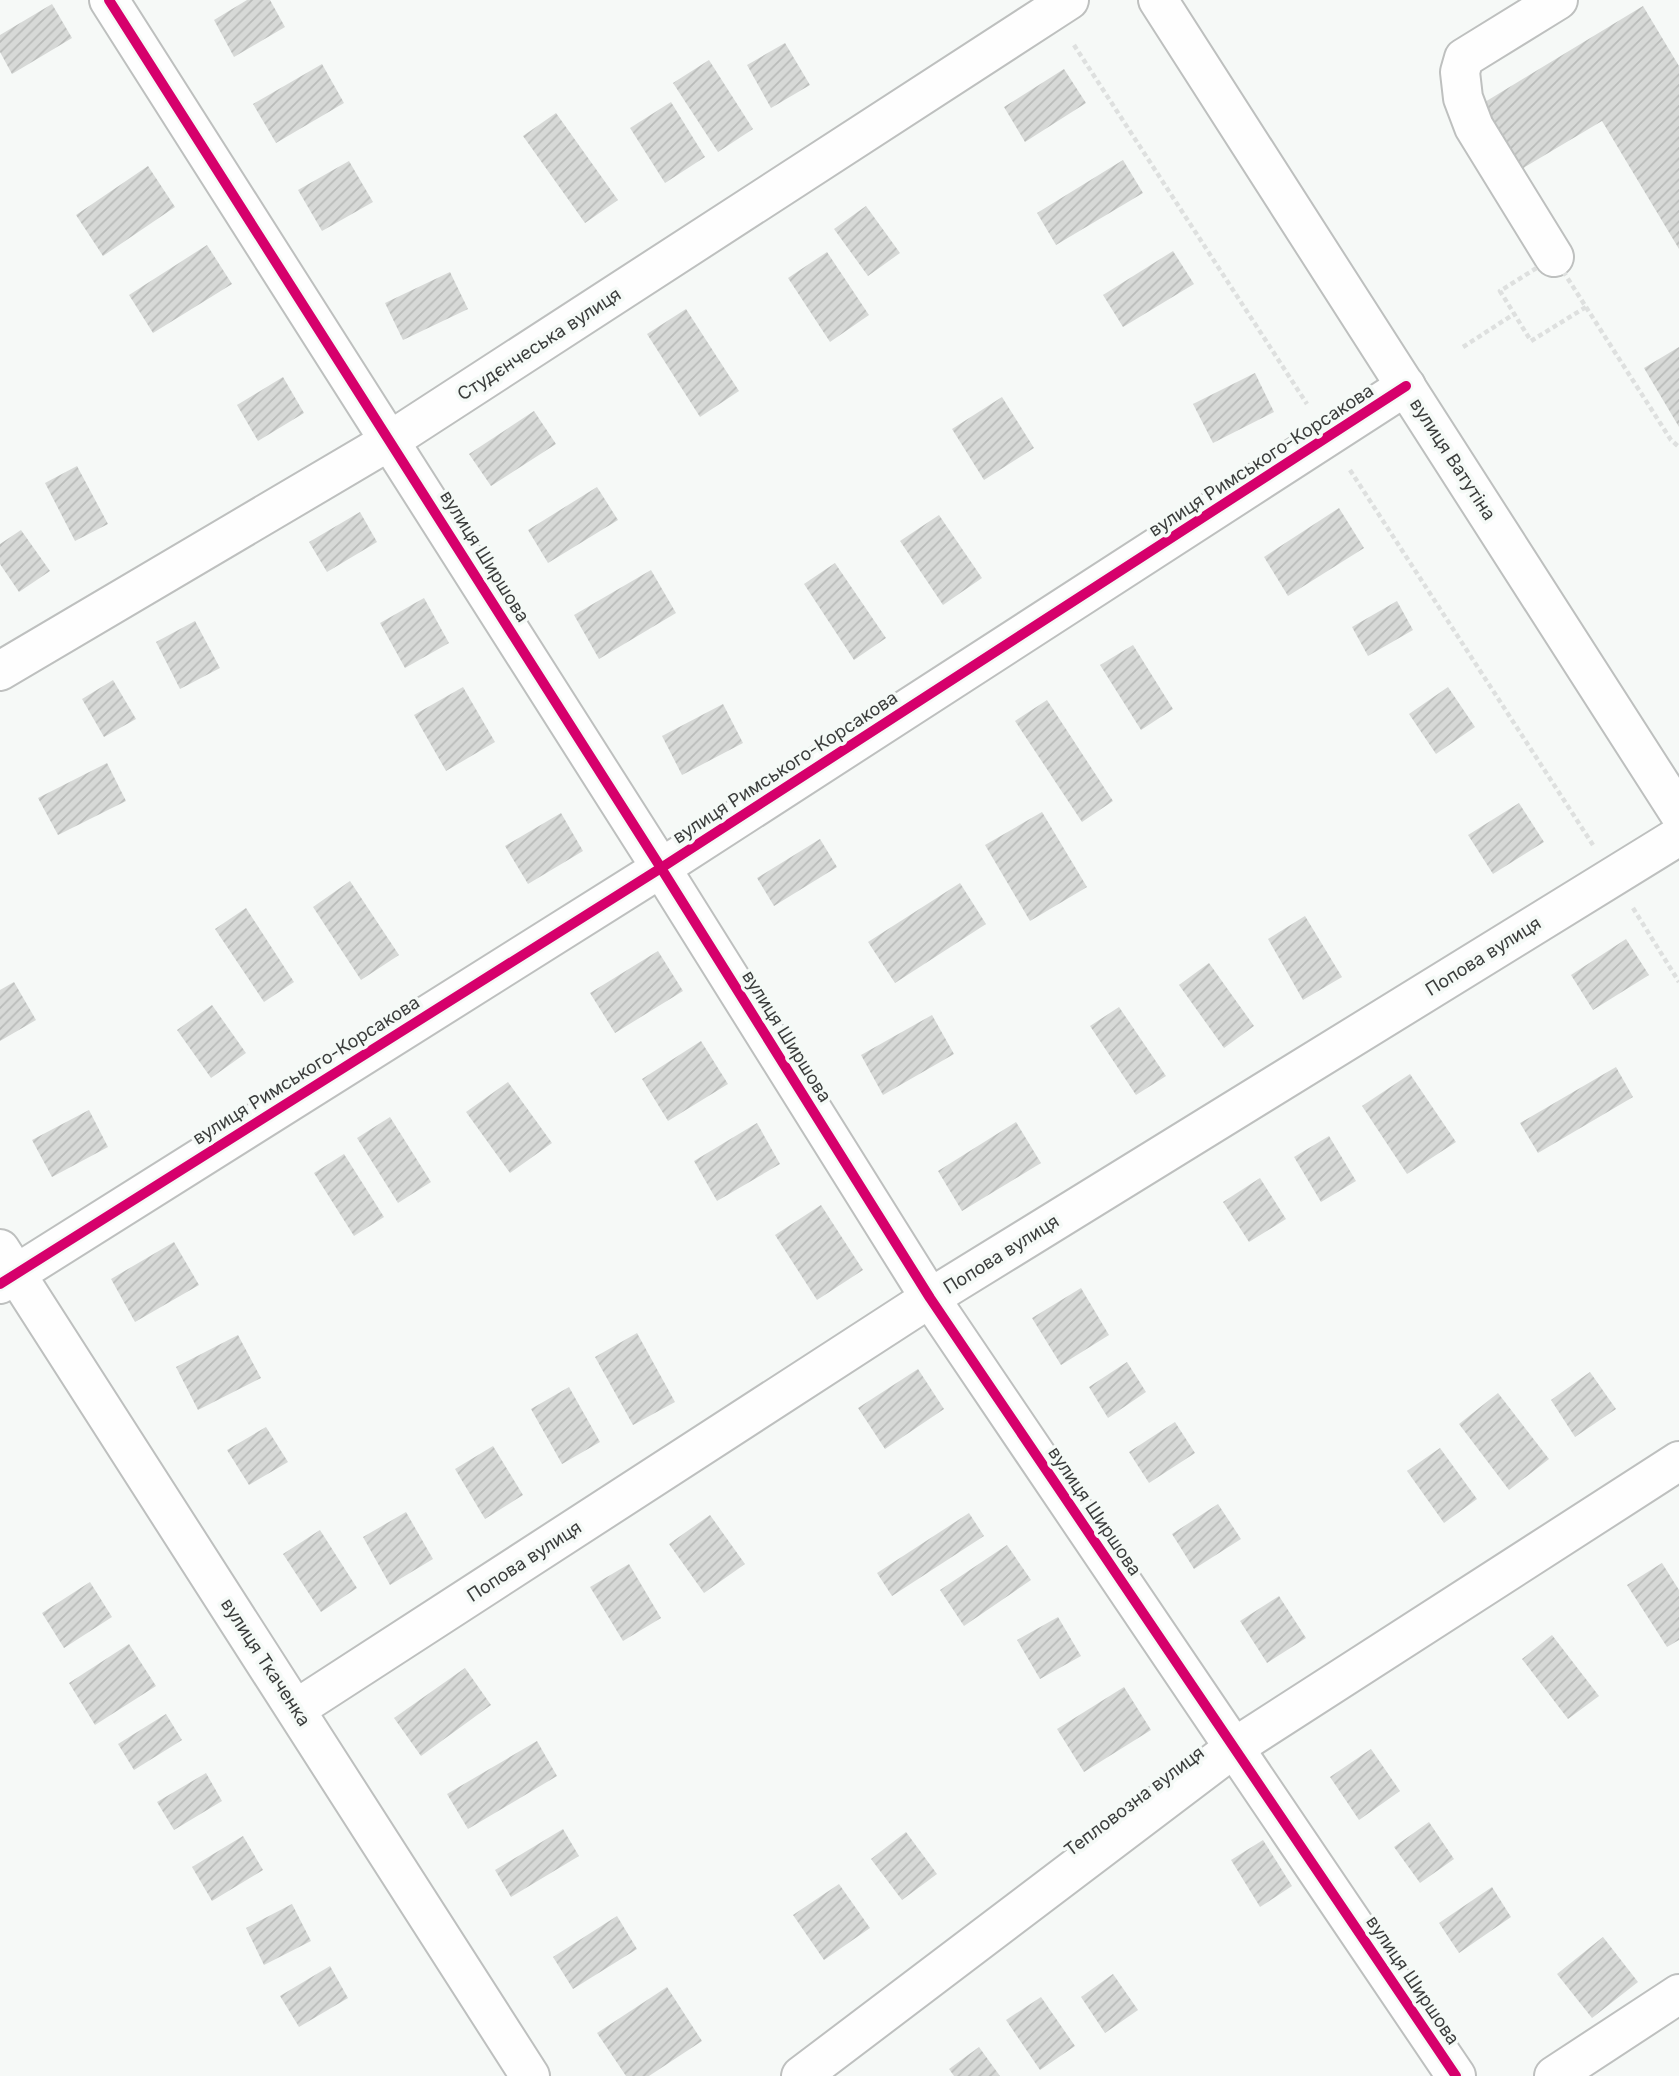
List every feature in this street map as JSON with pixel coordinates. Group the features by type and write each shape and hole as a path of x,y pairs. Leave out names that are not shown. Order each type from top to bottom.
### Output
{"street":[{"name":"вулиця Ширшова","path":"109,0 391,440 930,1298 1456,2076"},
{"path":"1554,257 1474,127 1463,98 1460,72 1464,58 1558,0"},
{"name":"вулиця Ватутіна","path":"1167,3 1406,386 1679,813"},
{"name":"Студєнчеська вулиця","path":"0,671 391,440 1060,6"},
{"name":"вулиця Римського-Корсакова","path":"5,1269 661,868 1406,386"},
{"name":"Попова вулиця","path":"296,1709 930,1298 1679,836"},
{"name":"вулиця Ткаченка","path":"5,1269 296,1709 530,2076"},
{"name":"Тепловозна вулиця","path":"801,2076 1235,1747 1679,1461"},
{"path":"1554,2076 1679,1994"}],"path":[{"path":"1060,6 1329,438 1613,875 1679,982"},
{"path":"1586,307 1531,341 1500,291 1554,257 1586,307 1671,440 1679,447"},
{"path":"1463,347 1514,314"}],"building":[{"path":"247,0 270,0 285,27 234,57 214,20"},
{"path":"52,4 72,38 12,74 0,52 0,35"},
{"path":"1643,6 1679,66 1679,249 1602,121 1520,170 1480,105"},
{"path":"785,43 810,85 771,108 747,65"},
{"path":"709,60 753,129 718,152 673,83"},
{"path":"322,64 344,103 276,143 253,104"},
{"path":"1064,69 1086,103 1025,142 1004,107"},
{"path":"671,102 705,157 665,183 630,128"},
{"path":"556,113 618,200 585,223 523,136"},
{"path":"1123,160 1143,193 1056,245 1037,213"},
{"path":"349,161 373,202 322,231 298,190"},
{"path":"148,166 175,207 103,256 76,215"},
{"path":"866,206 900,253 868,276 834,229"},
{"path":"207,245 232,284 153,333 129,295"},
{"path":"1173,251 1194,284 1123,327 1103,295"},
{"path":"827,252 869,315 830,342 788,278"},
{"path":"450,272 468,309 403,340 385,303"},
{"path":"686,309 739,391 700,417 647,334"},
{"path":"1679,347 1679,427 1644,368"},
{"path":"1255,373 1274,412 1213,443 1193,404"},
{"path":"283,377 304,413 258,441 237,405"},
{"path":"1002,397 1034,448 984,480 952,429"},
{"path":"534,411 556,444 491,486 469,454"},
{"path":"77,466 108,524 75,541 45,483"},
{"path":"597,487 618,520 548,563 528,530"},
{"path":"1339,508 1364,548 1288,596 1264,557"},
{"path":"360,512 377,542 327,572 309,542"},
{"path":"939,515 982,578 943,605 900,541"},
{"path":"21,530 50,571 19,592 0,564 0,544"},
{"path":"835,563 886,638 854,660 804,584"},
{"path":"651,570 676,613 599,659 574,615"},
{"path":"424,598 449,643 405,668 380,623"},
{"path":"1397,601 1413,630 1368,656 1352,627"},
{"path":"195,621 220,668 180,689 156,642"},
{"path":"1133,645 1173,709 1141,730 1100,665"},
{"path":"113,680 136,719 104,737 82,699"},
{"path":"463,687 495,742 446,771 414,715"},
{"path":"1448,687 1475,727 1436,754 1409,714"},
{"path":"1047,700 1113,801 1082,822 1015,721"},
{"path":"723,704 743,743 682,775 662,736"},
{"path":"107,763 126,801 58,835 38,798"},
{"path":"1519,803 1544,842 1493,874 1468,835"},
{"path":"1042,812 1087,887 1030,921 985,845"},
{"path":"561,813 583,851 528,884 505,846"},
{"path":"820,839 837,867 774,906 757,878"},
{"path":"350,881 399,955 361,980 313,907"},
{"path":"960,883 986,924 895,983 868,942"},
{"path":"246,908 294,982 264,1002 215,929"},
{"path":"1305,916 1342,977 1303,1000 1268,939"},
{"path":"1626,939 1649,975 1593,1010 1571,975"},
{"path":"658,951 683,991 615,1033 590,993"},
{"path":"1209,963 1254,1026 1224,1048 1179,985"},
{"path":"14,982 36,1020 0,1041 0,990"},
{"path":"212,1005 246,1053 211,1078 177,1030"},
{"path":"1119,1007 1166,1076 1136,1095 1090,1026"},
{"path":"932,1015 954,1054 883,1095 861,1055"},
{"path":"701,1041 728,1084 668,1121 642,1079"},
{"path":"1616,1067 1633,1097 1538,1153 1520,1123"},
{"path":"1410,1074 1456,1142 1407,1174 1362,1106"},
{"path":"508,1082 552,1143 510,1173 466,1112"},
{"path":"89,1110 108,1147 52,1177 32,1140"},
{"path":"390,1117 431,1182 398,1203 357,1138"},
{"path":"1016,1122 1041,1163 962,1211 938,1171"},
{"path":"757,1123 780,1164 717,1201 694,1161"},
{"path":"1329,1136 1356,1181 1321,1202 1294,1157"},
{"path":"344,1154 384,1217 354,1236 314,1173"},
{"path":"1260,1178 1286,1219 1249,1242 1223,1202"},
{"path":"821,1205 863,1270 817,1300 775,1235"},
{"path":"174,1242 199,1285 135,1322 111,1279"},
{"path":"1081,1288 1109,1335 1061,1365 1032,1318"},
{"path":"637,1333 675,1402 633,1425 595,1357"},
{"path":"238,1335 261,1378 198,1410 176,1367"},
{"path":"1127,1362 1146,1392 1108,1418 1089,1387"},
{"path":"918,1369 944,1409 885,1449 858,1408"},
{"path":"1590,1372 1616,1409 1575,1437 1551,1400"},
{"path":"569,1387 600,1442 562,1464 531,1409"},
{"path":"1498,1393 1549,1459 1509,1490 1459,1424"},
{"path":"1175,1422 1195,1453 1149,1483 1129,1452"},
{"path":"266,1427 288,1462 249,1485 227,1450"},
{"path":"493,1446 523,1495 485,1519 455,1469"},
{"path":"1440,1448 1477,1499 1444,1523 1407,1471"},
{"path":"1218,1504 1241,1539 1194,1569 1172,1534"},
{"path":"406,1512 433,1559 390,1585 363,1537"},
{"path":"969,1513 984,1536 892,1596 877,1573"},
{"path":"710,1515 745,1564 704,1593 669,1544"},
{"path":"320,1530 357,1588 321,1612 283,1554"},
{"path":"1007,1545 1031,1580 964,1626 940,1590"},
{"path":"1662,1563 1679,1590 1679,1640 1667,1647 1627,1585"},
{"path":"629,1564 661,1618 623,1641 590,1587"},
{"path":"90,1582 112,1617 64,1648 42,1613"},
{"path":"1279,1596 1306,1638 1267,1663 1240,1621"},
{"path":"1058,1617 1081,1656 1040,1679 1017,1640"},
{"path":"1552,1635 1599,1696 1568,1719 1522,1659"},
{"path":"129,1644 156,1686 95,1725 69,1683"},
{"path":"465,1668 491,1705 421,1756 394,1718"},
{"path":"1124,1687 1151,1730 1084,1772 1057,1729"},
{"path":"166,1714 182,1740 134,1770 118,1744"},
{"path":"537,1741 557,1776 468,1829 447,1794"},
{"path":"1371,1749 1400,1791 1359,1820 1330,1777"},
{"path":"206,1773 222,1801 174,1830 157,1802"},
{"path":"1429,1822 1454,1859 1420,1883 1394,1847"},
{"path":"563,1829 579,1856 511,1897 495,1870"},
{"path":"906,1832 937,1874 902,1900 871,1859"},
{"path":"243,1836 263,1870 212,1901 192,1867"},
{"path":"1263,1840 1292,1886 1260,1907 1231,1860"},
{"path":"839,1884 870,1928 824,1960 793,1915"},
{"path":"1492,1887 1511,1917 1459,1953 1439,1923"},
{"path":"292,1904 311,1941 264,1965 246,1928"},
{"path":"617,1916 637,1949 573,1989 553,1957"},
{"path":"1603,1937 1638,1982 1592,2018 1557,1974"},
{"path":"330,1966 348,1998 299,2027 280,1996"},
{"path":"1113,1974 1138,2010 1105,2033 1081,1997"},
{"path":"667,1987 702,2041 649,2076 626,2076 597,2033"},
{"path":"1041,1997 1075,2046 1040,2070 1006,2020"},
{"path":"979,2047 1000,2076 954,2076 949,2069"}],"cycle path":[{"path":"109,0 661,868 930,1298 1456,2076"},
{"path":"0,1284 661,868 1406,386"}]}
